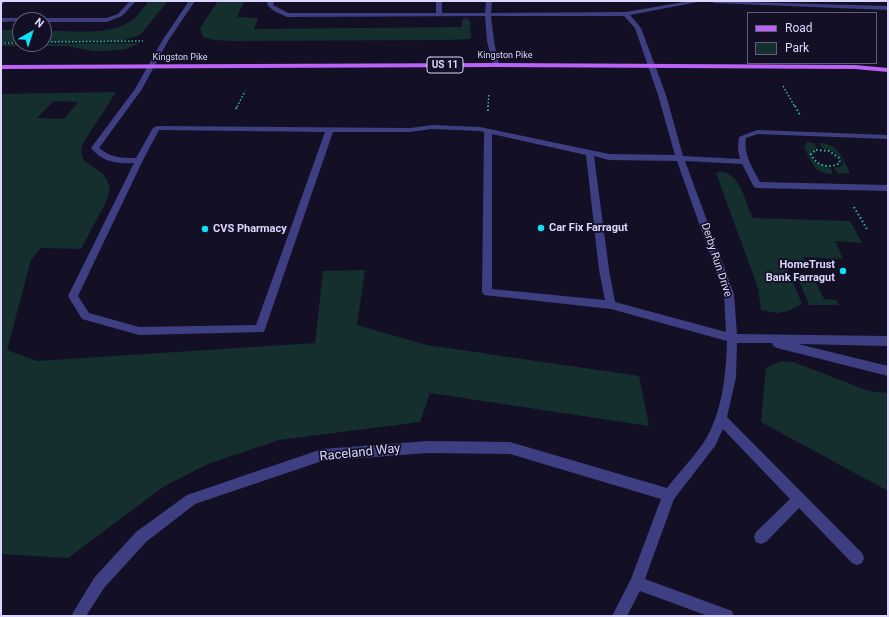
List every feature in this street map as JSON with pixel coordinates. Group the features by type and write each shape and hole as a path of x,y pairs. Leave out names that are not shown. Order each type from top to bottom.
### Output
{"main road":[{"name":"Kingston Pike","path":"1,67 496,65 855,68 888,70"}],"street":[{"path":"1,20 107,20 120,15 133,1"},
{"path":"139,160 113,161 102,155 95,148 138,89 165,41 192,1"},
{"path":"272,1 270,5 276,10 287,14 439,13 488,15 626,14 700,1"},
{"path":"439,1 439,13"},
{"path":"489,1 489,39 496,65"},
{"path":"714,1 888,8"},
{"name":"Derby Run Drive","path":"619,616 637,583 669,495 711,442 721,419 730,377 732,338 729,294 680,158 662,95 638,28 626,14"},
{"path":"330,129 260,328 139,331 86,316 73,296 139,160 157,128 330,129 410,130 432,128 480,129 609,157 680,158 746,162"},
{"path":"488,131 487,292 611,306 732,338 888,341"},
{"path":"888,137 752,133 743,137 741,147 746,162 757,185 888,188"},
{"path":"590,153 604,270 611,306"},
{"path":"760,339 888,371"},
{"path":"721,419 856,558"},
{"name":"Raceland Way","path":"78,616 98,583 141,537 191,499 322,455 428,447 510,448 669,495"},
{"path":"761,537 799,499"},
{"path":"637,583 727,616"}],"path":[{"path":"52,42 165,41"},
{"path":"1,43 12,43"},
{"path":"816,150 829,151 839,158 840,163 838,165 831,167 821,165 814,159 812,154 816,150"}],"green space":[{"path":"149,1 168,1 140,35 121,41 52,42 52,31 90,32 112,29 133,20"},
{"path":"218,1 244,1 237,17 258,18 254,29 462,27 462,20 467,18 470,21 471,36 470,39 447,40 215,40 203,37 200,28"},
{"path":"1,30 12,30 12,42 1,42"},
{"path":"140,43 126,49 107,51 93,51 67,46 52,46 52,44"},
{"path":"1,44 12,44 12,46 1,46"},
{"path":"116,92 82,145 81,152 84,161 102,173 107,180 110,189 106,202 81,249 41,248 31,260 7,350 37,361 315,343 323,271 365,270 357,325 427,345 639,376 649,426 430,393 420,422 279,440 210,463 163,487 68,558 1,554 1,94","holes":["54,101 78,102 64,119 37,118"]},
{"path":"807,142 814,143 817,148 811,153 813,160 830,168 833,174 821,172 814,166 804,147"},
{"path":"819,143 830,146 838,151 849,170 849,173 838,174 834,168 840,167 843,163 842,160 835,153 822,148"},
{"path":"722,172 729,174 734,178 742,190 753,218 850,221 862,243 835,241 843,259 803,257 808,268 786,266 802,304 788,311 778,313 761,310 758,288 716,173"},
{"path":"796,274 812,275 824,299 836,300 839,305 809,305"},
{"path":"781,361 793,362 869,391 888,393 888,491 761,422 766,368"}],"place":[{"name":"Car Fix Farragut","path":"541,228"},
{"name":"CVS Pharmacy","path":"205,229"},
{"name":"HomeTrust Bank Farragut","path":"843,271"}]}
